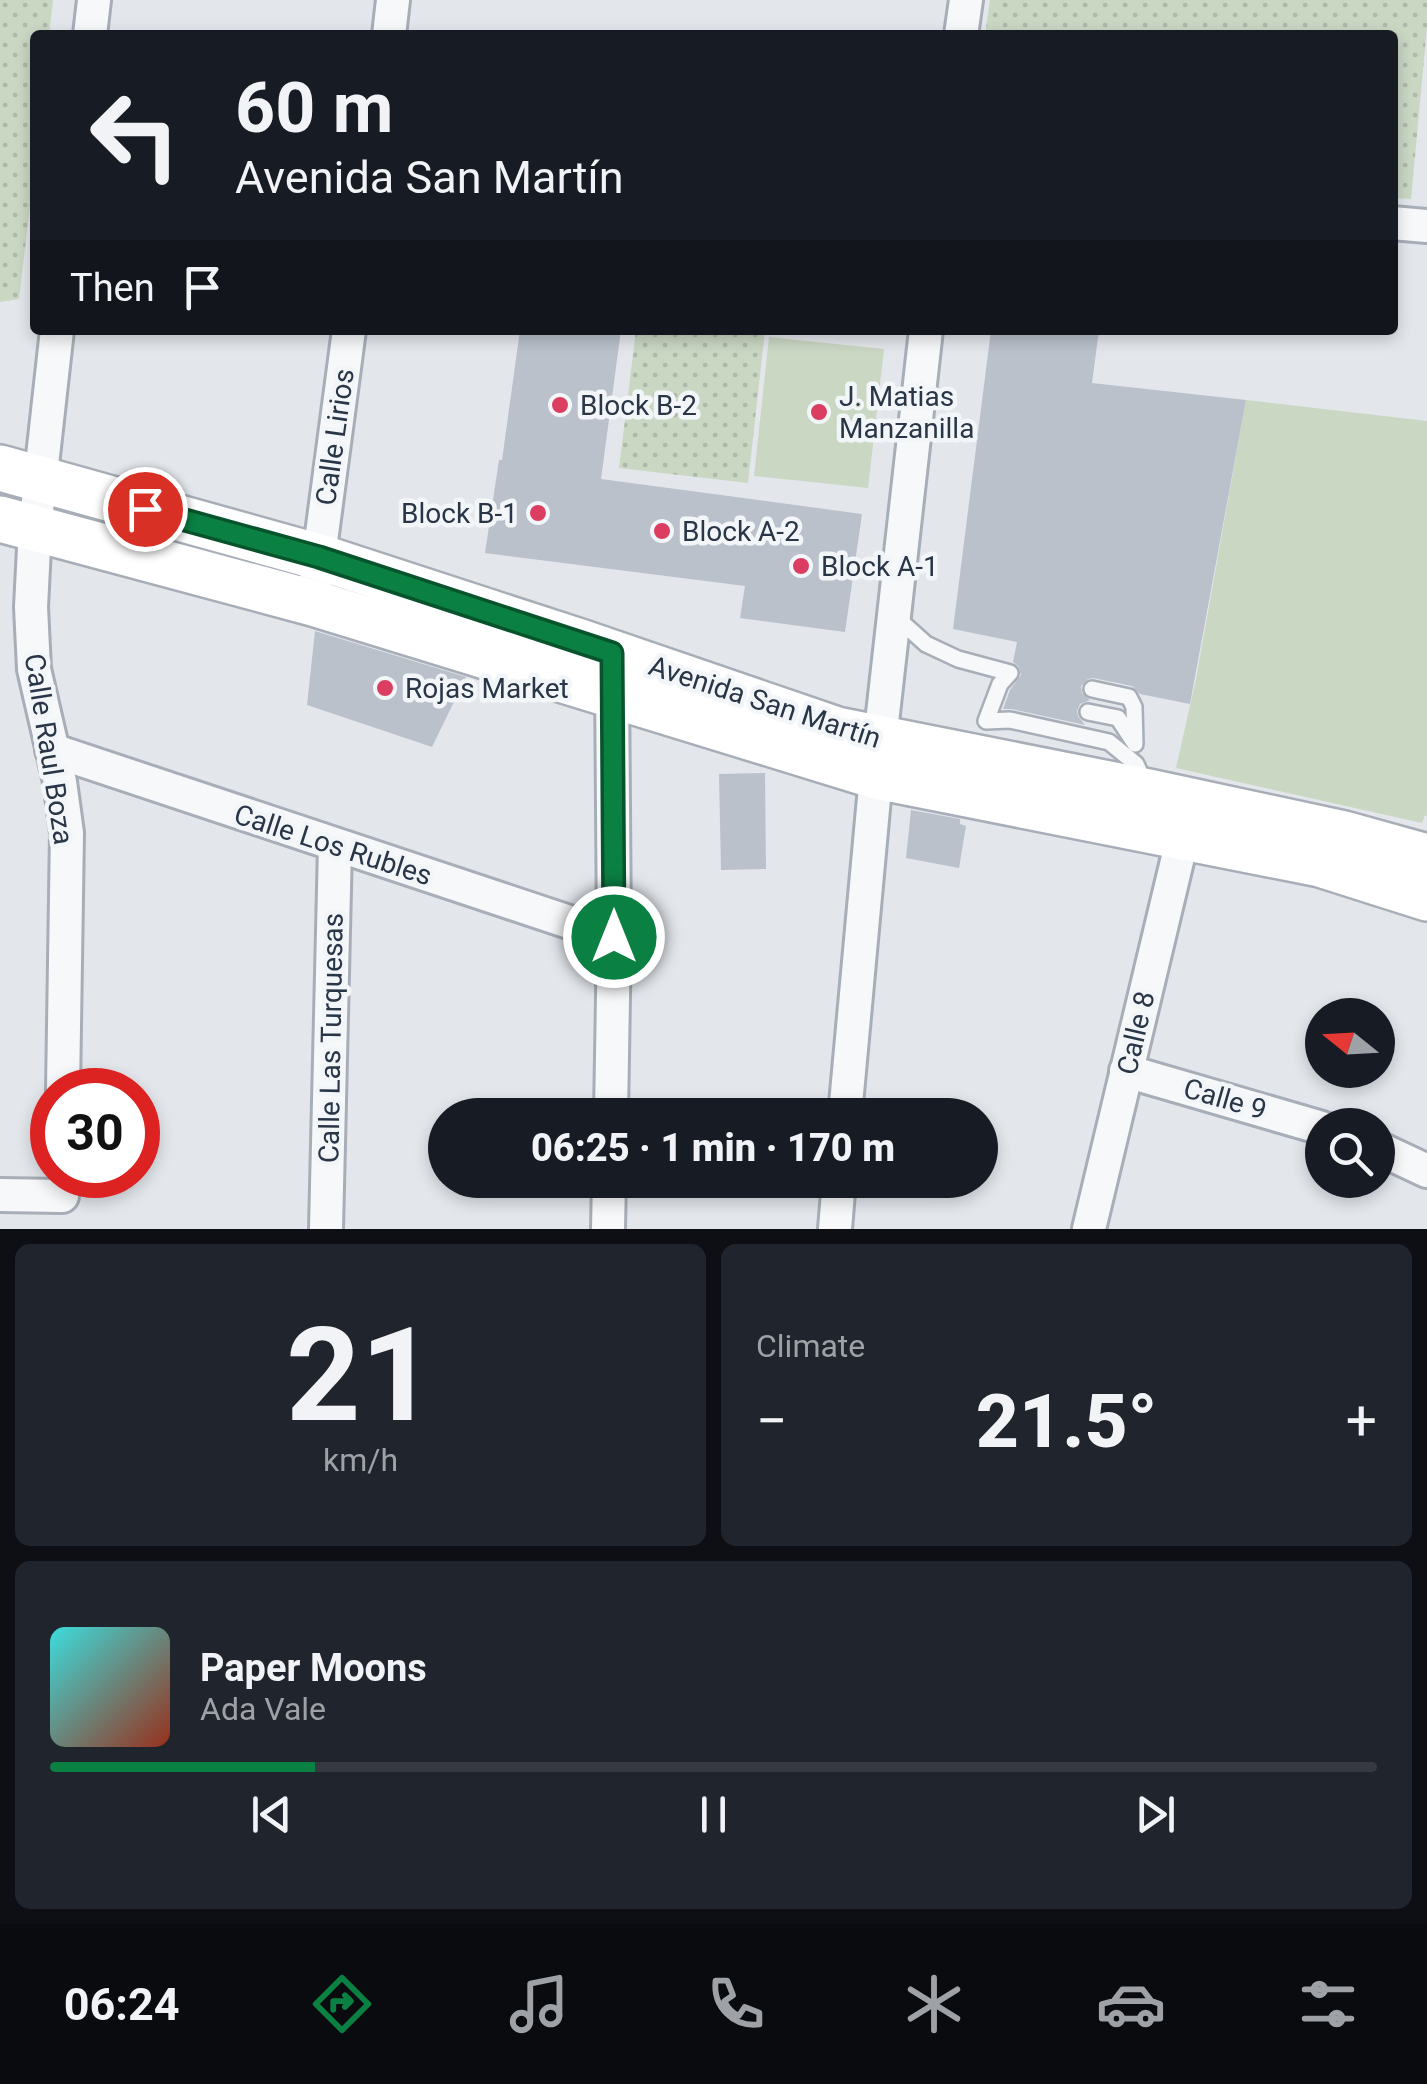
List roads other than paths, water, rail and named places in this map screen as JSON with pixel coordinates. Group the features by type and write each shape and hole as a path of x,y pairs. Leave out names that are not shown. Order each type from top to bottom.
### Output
{"main road":[{"name":"Avenida San Martín","path":"20,474 319,557 612,674"},
{"name":"Avenida San Martín","path":"17,523 313,603 837,730 879,758 1182,836 1320,864 1427,898"},
{"name":"Avenida San Martín","path":"879,758 978,739 1142,778 1427,857"}],"street":[{"path":"91,30 94,0"},
{"path":"390,30 393,0"},
{"path":"962,30 966,0"},
{"path":"1398,224 1427,226"},
{"name":"Calle Raul Boza","path":"56,335 20,474 17,523 31,607 34,669 60,782 67,832 63,1068"},
{"name":"Calle Lirios","path":"313,603 348,335"},
{"path":"847,1098 925,335"},
{"path":"610,1098 614,937 612,674"},
{"name":"Calle Los Rubles","path":"52,750 614,937"},
{"name":"Calle 8","path":"1089,1229 1182,836"},
{"name":"Calle Las Turquesas","path":"326,1229 335,846"},
{"name":"Calle 9","path":"1126,1072 1305,1123"},
{"path":"1395,1156 1427,1171"},
{"path":"0,1195 61,1200"},
{"path":"608,1229 609,1198"},
{"path":"835,1229 838,1198"}],"lane":[{"path":"894,616 926,644 958,659 1010,673 1000,684 978,739"},
{"path":"1092,689 1129,697 1134,707 1135,744 1142,778"},
{"path":"978,739 1006,698"},
{"path":"1088,712 1118,718 1135,744"}],"place":[{"name":"Block B-2","path":"560,405"},
{"name":"J. Matias Manzanilla","path":"819,412"},
{"name":"Block B-1","path":"538,513"},
{"name":"Block A-2","path":"662,531"},
{"name":"Block A-1","path":"801,566"},
{"name":"Rojas Market","path":"385,688"}]}
